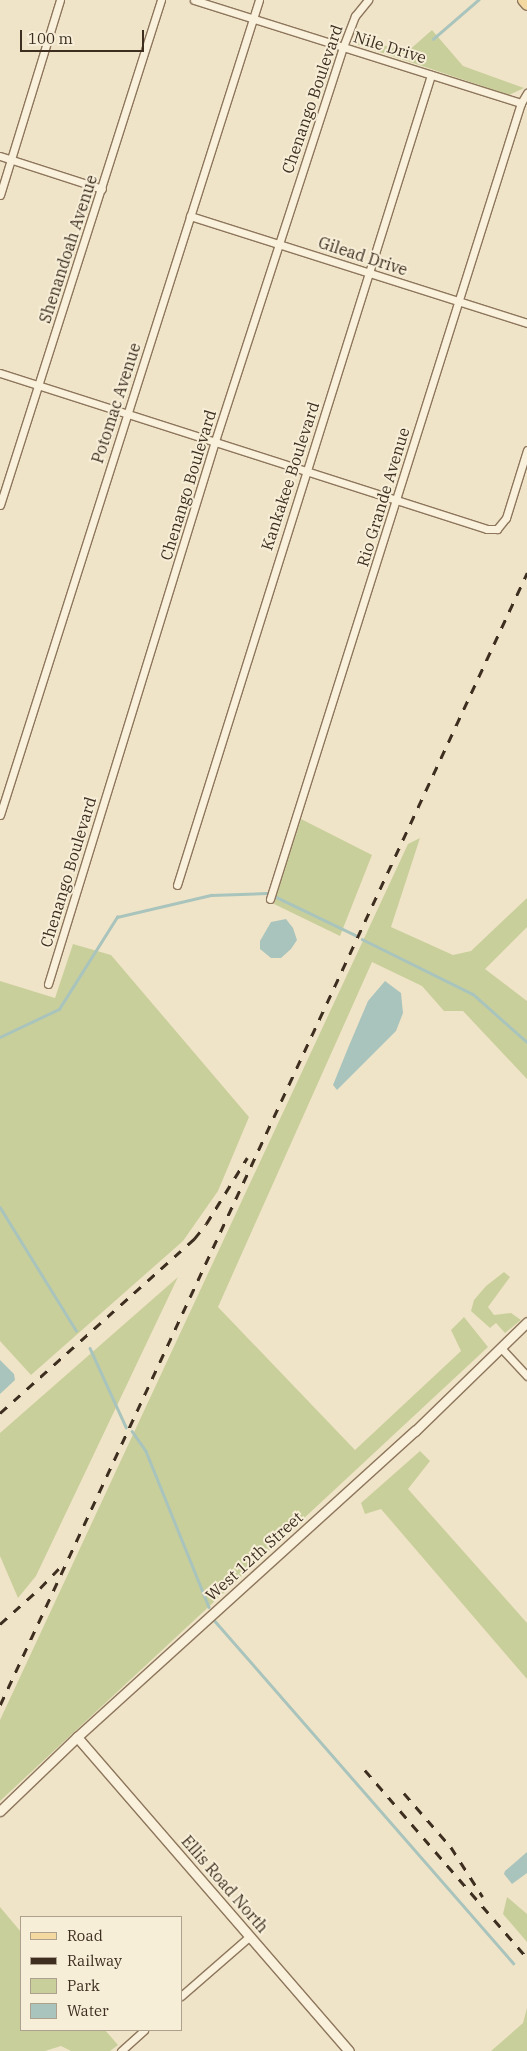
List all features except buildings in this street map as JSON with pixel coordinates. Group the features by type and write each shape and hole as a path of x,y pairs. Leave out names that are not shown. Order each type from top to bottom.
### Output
{"main road":[{"path":"523,0 527,5"}],"street":[{"path":"0,195 60,0"},
{"name":"Shenandoah Avenue","path":"0,505 161,0"},
{"name":"Nile Drive","path":"194,0 521,103"},
{"name":"Potomac Avenue","path":"0,814 259,0"},
{"name":"Chenango Boulevard","path":"48,984 215,441 343,47 355,16 368,0"},
{"name":"Kankakee Boulevard","path":"177,885 431,74"},
{"name":"Rio Grande Avenue","path":"270,899 521,103 527,93"},
{"path":"0,156 102,189"},
{"name":"Gilead Drive","path":"190,216 527,323"},
{"path":"0,373 128,412 389,496 396,501 487,529 497,528 506,518 527,450"},
{"name":"West 12th Street","path":"0,1811 77,1737 415,1431 527,1322"},
{"path":"501,1348 527,1376"},
{"name":"Ellis Road North","path":"77,1737 349,2051"},
{"path":"182,1995 250,1936"},
{"path":"121,2051 143,2031"}],"green space":[{"path":"432,30 463,66 524,88 509,95 353,43 354,37 407,52"},
{"path":"301,819 372,855 340,936 274,904"},
{"path":"420,838 391,927 453,955 471,951 527,898 527,927 485,969 527,1001 527,1079 463,1011 444,1011 422,986 372,962 218,1307 355,1450 461,1351 451,1330 464,1317 488,1347 0,1801 0,1720 408,844"},
{"path":"73,944 111,955 249,1117 218,1191 183,1241 31,1375 0,1341 0,981 55,998"},
{"path":"504,1272 510,1277 488,1307 494,1315 511,1313 521,1320 505,1333 496,1323 490,1328 471,1311 474,1300 486,1286"},
{"path":"178,1277 36,1576 18,1598 0,1556 0,1433"},
{"path":"420,1451 430,1461 408,1489 527,1623 527,1679 381,1509 365,1514 361,1503"},
{"path":"507,1897 527,1914 527,1942 503,1914"},
{"path":"0,1907 20,1931 20,2031 106,2031 118,2045 110,2051 71,2051 61,2046 45,2051 0,2051"},
{"path":"527,2008 527,2051 491,2051 523,2023"}],"water":[{"path":"286,919 293,928 297,940 281,958 271,958 260,949 260,941 271,922"},
{"path":"385,981 401,993 403,1013 396,1031 337,1090 333,1085 368,1001"},
{"path":"0,1360 14,1374 15,1380 0,1394"},
{"path":"527,1852 527,1873 512,1884 504,1874 505,1871"}],"waterway":[{"path":"433,39 478,0"},
{"path":"0,1037 59,1009 117,917 211,895 267,893"},
{"path":"274,896 355,935"},
{"path":"362,939 473,994 527,1042"},
{"path":"0,1207 76,1330"},
{"path":"90,1348 126,1427"},
{"path":"132,1431 146,1451 209,1607"},
{"path":"215,1621 513,1963"}],"railway":[{"path":"0,1705 527,573"},
{"path":"0,1413 194,1239 206,1224 247,1158"},
{"path":"0,1624 60,1567"},
{"path":"365,1770 527,1958"},
{"path":"404,1793 451,1847 483,1897"}]}
